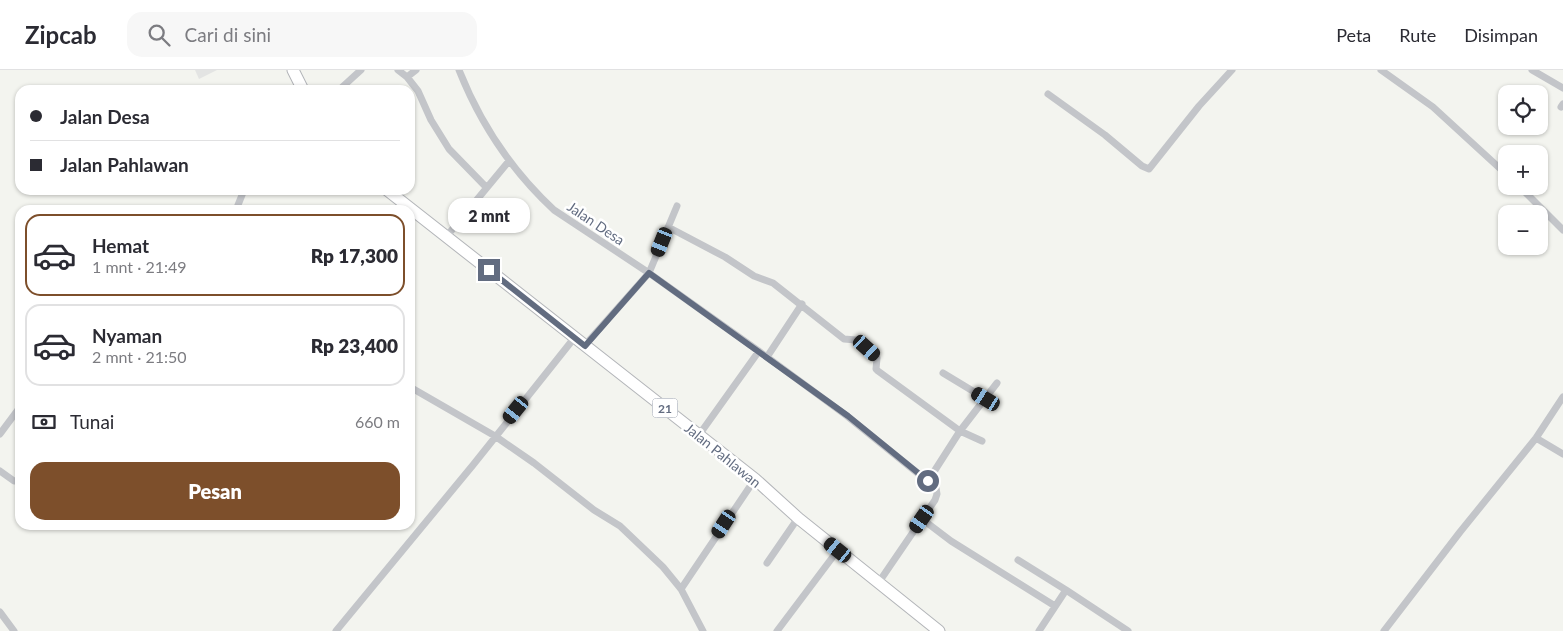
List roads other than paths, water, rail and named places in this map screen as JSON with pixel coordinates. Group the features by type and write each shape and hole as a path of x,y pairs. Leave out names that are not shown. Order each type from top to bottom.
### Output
{"highway":[{"path":"293,70 300,85"},
{"name":"Jalan Pahlawan","path":"392,195 401,205"},
{"name":"Jalan Pahlawan","path":"415,218 446,236 575,337 755,479 798,518 939,631"}],"street":[{"path":"344,85 361,70"},
{"path":"398,70 413,85"},
{"path":"407,77 416,70"},
{"name":"Jalan Desa","path":"459,70 479,114 509,161 554,210 649,273 759,351 848,416 928,481"},
{"path":"1048,94 1105,135 1142,166 1149,169 1199,106 1232,70"},
{"path":"1382,70 1433,107 1498,167"},
{"path":"1532,70 1563,88"},
{"path":"415,87 431,120 449,149 465,168 486,187"},
{"path":"446,236 509,161"},
{"path":"1528,195 1563,230"},
{"path":"585,346 649,273 677,206"},
{"path":"668,227 725,257 754,276 773,283 844,338 855,340 867,348 877,358 877,370 960,431 982,441"},
{"path":"767,357 802,304"},
{"path":"336,631 575,337"},
{"path":"699,435 759,351"},
{"path":"943,373 986,399"},
{"path":"879,582 938,494 936,488 928,481 960,431 997,383"},
{"path":"415,390 495,436 534,463 594,510 620,526 652,556 681,589 702,631"},
{"path":"1384,631 1460,532 1536,438 1563,397"},
{"path":"0,434 15,414"},
{"path":"1536,438 1563,454"},
{"path":"0,471 15,481"},
{"path":"681,589 755,479"},
{"path":"767,563 798,518"},
{"path":"922,519 951,541 1055,606"},
{"path":"777,631 838,550"},
{"path":"1018,560 1128,631"},
{"path":"1039,631 1066,590"},
{"path":"0,612 14,631"}]}
